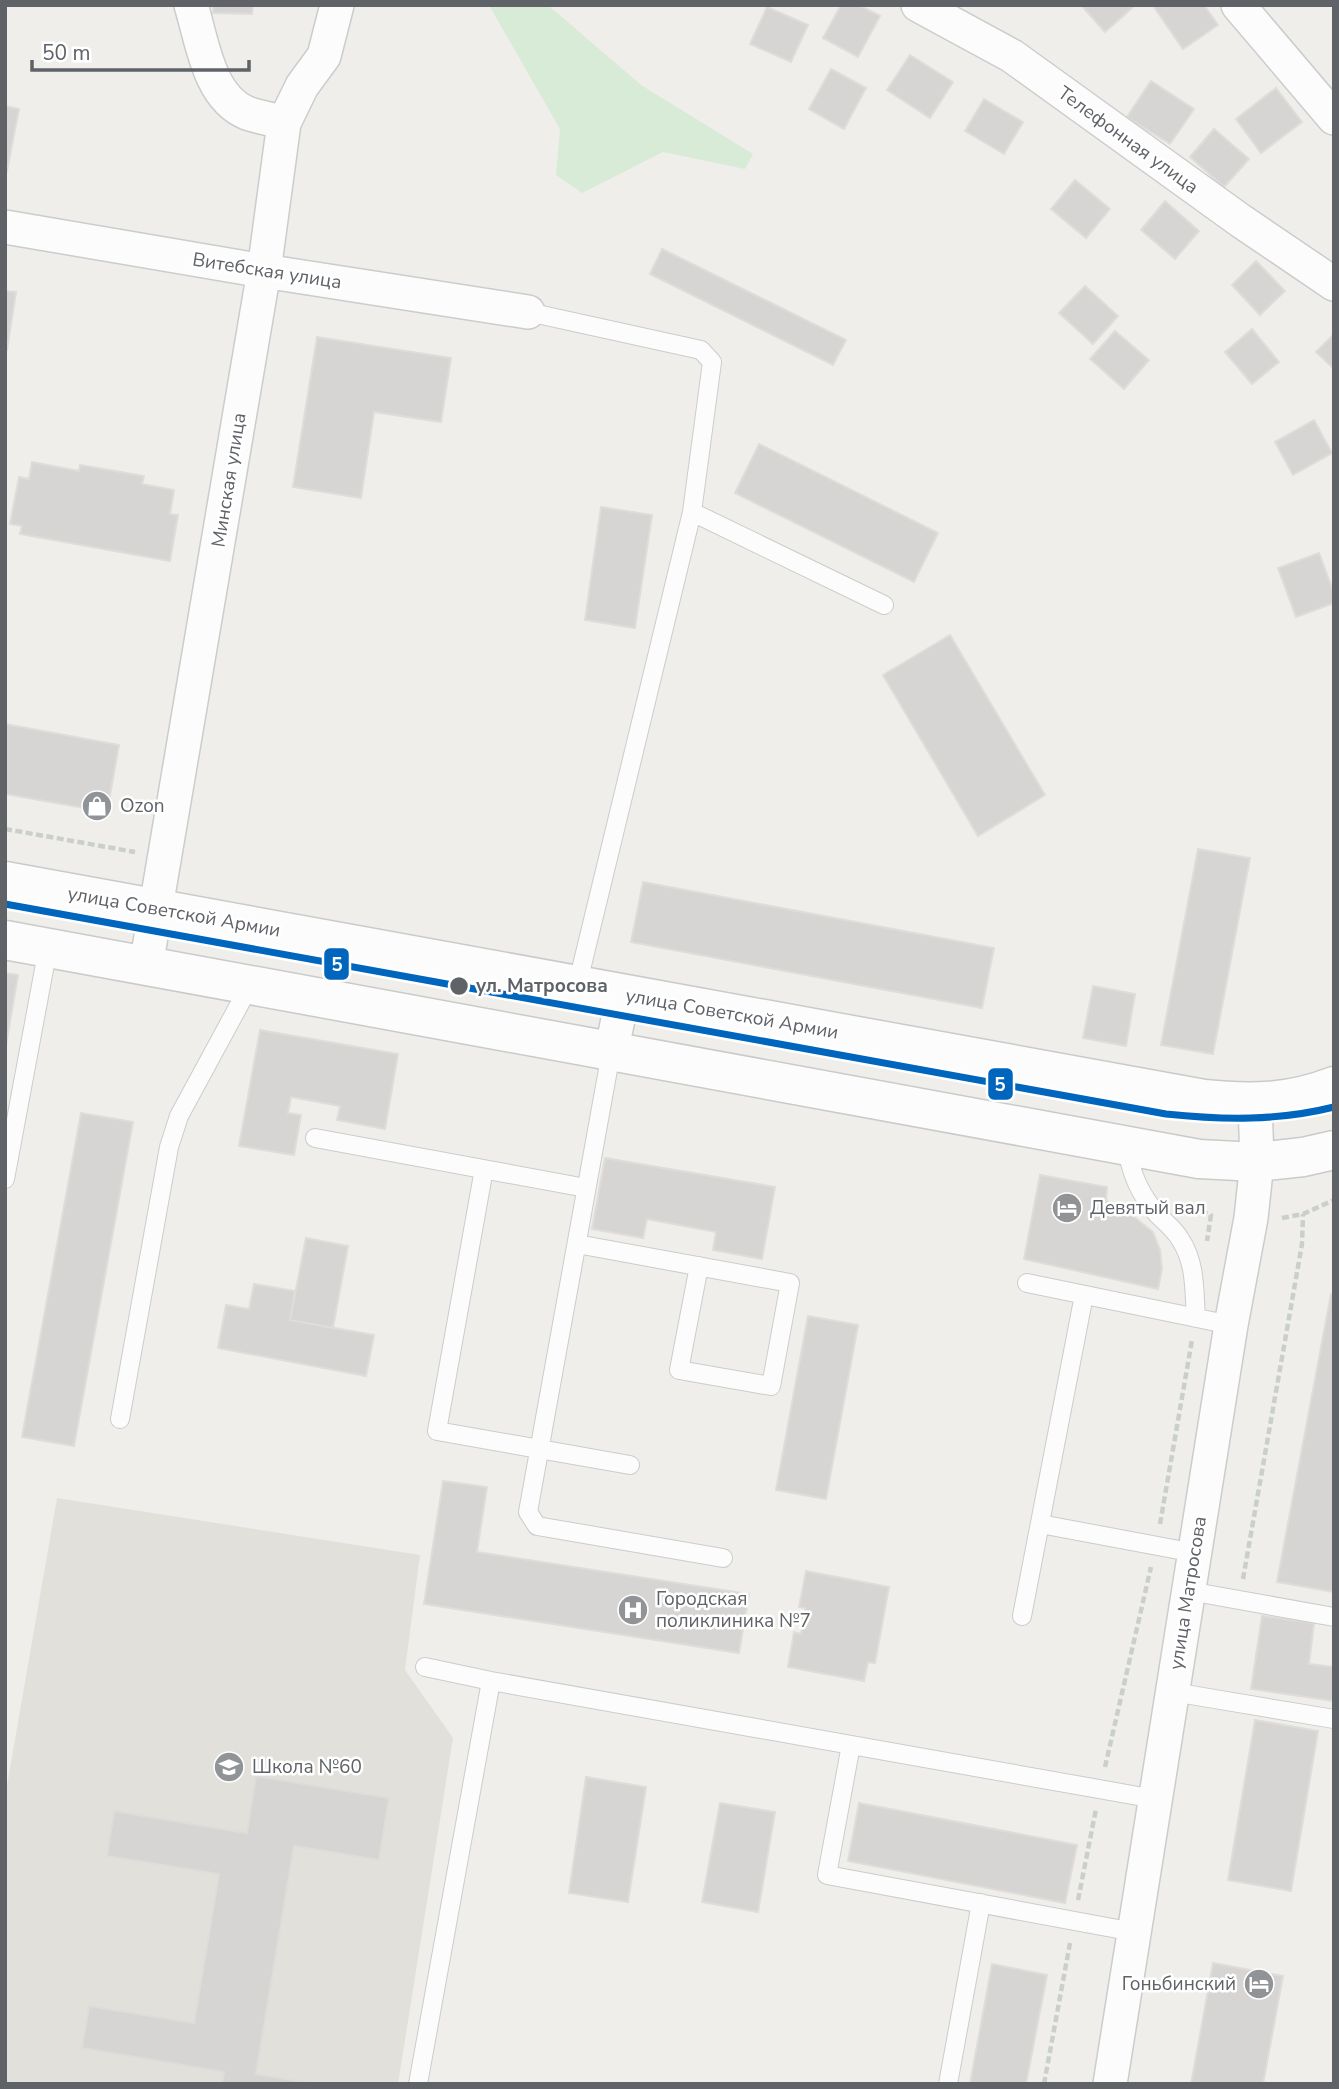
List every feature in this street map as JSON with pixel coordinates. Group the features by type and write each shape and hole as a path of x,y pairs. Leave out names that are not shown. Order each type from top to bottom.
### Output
{"main road":[{"name":"улица Советской Армии","path":"5,881 1204,1099 1276,1102 1334,1086"},
{"path":"5,940 1199,1159 1257,1162 1303,1157 1334,1150"}],"street":[{"path":"191,5 215,82 227,98 245,112 284,123"},
{"name":"Минская улица","path":"146,966 264,271 284,123 302,86 324,56 337,5"},
{"name":"Телефонная улица","path":"918,5 1012,56 1241,221 1334,284"},
{"path":"1238,5 1334,118"},
{"name":"Витебская улица","path":"5,227 528,312"},
{"path":"611,1053 623,995"},
{"name":"улица Матросова","path":"1110,2084 1231,1325 1251,1218 1257,1162 1255,1102"}],"lane":[{"path":"528,312 701,350 712,362 692,512 577,986"},
{"path":"692,512 884,605"},
{"path":"5,1179 10,1123 48,948"},
{"path":"120,1419 169,1147 179,1116 250,985"},
{"path":"611,1053 528,1512 537,1526 723,1558"},
{"path":"315,1138 586,1188"},
{"path":"1127,1146 1130,1170 1139,1188 1155,1212 1180,1238 1193,1267 1195,1318"},
{"path":"484,1169 437,1431 631,1465"},
{"path":"577,1244 699,1266 790,1283 771,1386 680,1370 699,1266"},
{"path":"1027,1283 1231,1325"},
{"path":"1022,1616 1084,1295"},
{"path":"1040,1524 1195,1553"},
{"path":"1189,1591 1334,1617"},
{"path":"425,1667 1155,1799"},
{"path":"418,2084 491,1681"},
{"path":"1173,1692 1334,1719"},
{"path":"851,1745 827,1875 1134,1932"},
{"path":"948,2084 981,1903"}],"path":[{"path":"5,829 166,858"},
{"path":"1281,1218 1303,1214 1334,1200"},
{"path":"1239,1600 1302,1244 1303,1214"},
{"path":"1205,1254 1211,1216"},
{"path":"1044,2084 1100,1789 1156,1546 1195,1318"}],"shaded area":[{"name":"Школа №60","path":"57,1498 420,1555 405,1670 453,1738 398,2084 5,2082 5,1797"}],"green space":[{"path":"489,5 548,5 641,85 753,154 745,169 663,152 582,193 556,175 560,129"}],"building":[{"path":"213,5 253,5 252,14 213,13"},
{"path":"841,5 859,5 880,16 858,57 823,38"},
{"path":"1081,5 1132,5 1133,7 1105,32"},
{"path":"1204,5 1218,25 1183,49 1154,7"},
{"path":"767,7 808,25 791,62 750,44"},
{"path":"910,55 953,82 930,118 887,90"},
{"path":"831,69 866,88 844,129 809,109"},
{"path":"1151,81 1194,109 1170,144 1127,117"},
{"path":"1276,88 1302,122 1261,153 1236,119"},
{"path":"984,99 1023,122 1004,154 965,131"},
{"path":"5,106 19,109 7,171 5,170"},
{"path":"1214,129 1249,159 1224,187 1190,157"},
{"path":"1075,180 1110,209 1086,238 1051,209"},
{"path":"1165,201 1199,231 1175,259 1141,230"},
{"path":"662,249 846,340 833,365 650,274"},
{"path":"1256,261 1285,291 1260,315 1232,285"},
{"path":"1085,286 1118,316 1093,344 1059,313"},
{"path":"5,291 16,292 7,350 5,350"},
{"path":"1252,329 1279,362 1252,384 1225,352"},
{"path":"1115,331 1149,360 1124,389 1090,359"},
{"path":"1334,334 1334,369 1316,352"},
{"path":"317,337 451,358 441,422 374,412 361,498 293,487"},
{"path":"1314,420 1332,453 1293,475 1275,442"},
{"path":"759,444 938,533 914,582 735,493"},
{"path":"32,462 79,471 80,465 144,476 142,484 174,490 170,514 178,515 170,561 20,534 22,526 10,524 19,477 29,479"},
{"path":"601,507 652,515 635,628 585,620"},
{"path":"1319,553 1334,593 1334,603 1296,617 1278,568"},
{"path":"950,635 1045,795 978,836 883,675"},
{"path":"5,724 119,745 107,812 5,794"},
{"path":"1198,849 1250,858 1213,1054 1161,1045"},
{"path":"643,882 994,948 982,1008 631,942"},
{"path":"5,973 18,975 5,1051"},
{"path":"1093,986 1135,994 1126,1046 1083,1038"},
{"path":"260,1030 398,1054 385,1129 337,1120 340,1106 291,1097 288,1113 301,1115 294,1155 239,1146"},
{"path":"81,1113 133,1122 74,1446 22,1437"},
{"path":"605,1158 775,1187 762,1259 713,1250 716,1232 647,1219 643,1238 592,1229"},
{"path":"1040,1175 1107,1187 1106,1201 1123,1208 1153,1232 1160,1250 1162,1269 1158,1289 1024,1259"},
{"path":"306,1238 348,1246 333,1328 290,1320"},
{"path":"254,1284 295,1291 290,1320 374,1335 366,1376 218,1348 226,1305 249,1309"},
{"path":"1331,1294 1334,1294 1334,1592 1277,1582"},
{"path":"808,1316 858,1325 826,1499 776,1490"},
{"path":"443,1481 487,1487 477,1552 749,1594 739,1653 424,1604"},
{"path":"806,1571 889,1587 875,1663 868,1662 864,1681 788,1667 794,1632 801,1634 805,1608 799,1607"},
{"path":"1262,1616 1314,1623 1309,1664 1334,1667 1334,1701 1251,1689"},
{"path":"1255,1720 1318,1731 1291,1891 1228,1880"},
{"path":"256,1776 389,1798 379,1860 294,1846 256,2074 315,2084 222,2084 224,2072 82,2048 89,2006 194,2023 219,1874 107,1856 114,1811 247,1833"},
{"path":"586,1777 646,1787 628,1902 569,1893"},
{"path":"720,1803 775,1812 758,1912 702,1902"},
{"path":"859,1803 1077,1845 1065,1903 848,1861"},
{"path":"1213,1963 1283,1976 1263,2084 1191,2084"},
{"path":"992,1964 1047,1975 1026,2084 970,2084"}],"transit line":[{"name":"5","path":"5,904 1166,1114 1250,1118 1292,1115 1334,1107"}],"place":[{"name":"Ozon","path":"97,806"},
{"name":"ул. Матросова","path":"459,986"},
{"name":"Девятый вал","path":"1067,1208"},
{"name":"Городская поликлиника №7","path":"633,1610"},
{"name":"Школа №60","path":"229,1767"},
{"name":"Гоньбинский","path":"1259,1984"}]}
